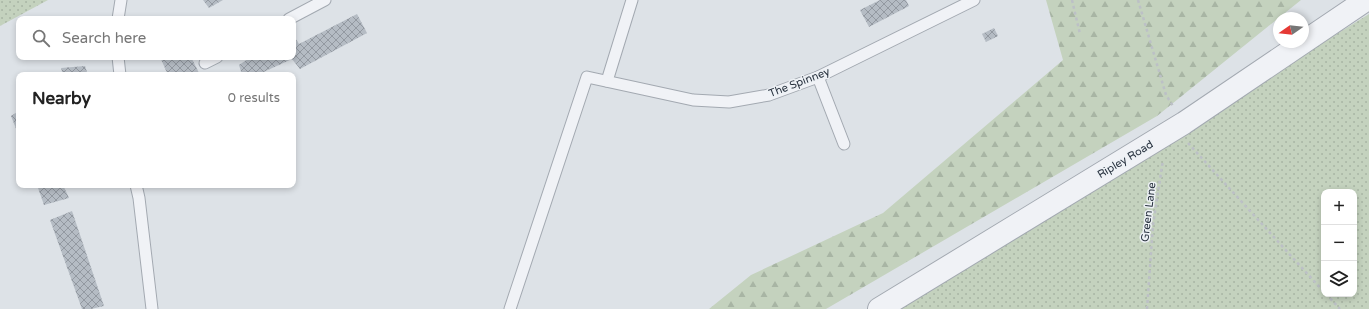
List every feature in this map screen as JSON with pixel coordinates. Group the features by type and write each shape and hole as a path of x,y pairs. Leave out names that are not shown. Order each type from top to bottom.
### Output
{"street":[{"name":"Ripley Road","path":"879,309 1184,123 1366,0"}],"lane":[{"path":"118,16 121,0"},
{"path":"295,16 325,0"},
{"path":"607,81 632,0"},
{"name":"The Spinney","path":"510,309 587,77 693,100 729,102 769,95 818,77 974,0"},
{"path":"118,60 120,72"},
{"path":"205,63 211,60"},
{"path":"818,77 844,144"},
{"path":"137,188 152,309"}],"path":[{"path":"1072,0 1080,34"},
{"path":"1138,0 1166,95 1184,123 1186,142 1321,289"},
{"name":"Green Lane","path":"1147,309 1154,225 1162,161 1166,155"},
{"path":"1329,297 1340,309"}],"green space":[{"path":"0,0 48,0 16,16 0,26"},
{"path":"1046,0 1301,0 1286,12 1273,12 1273,23 1157,116 826,309 709,309 751,275 883,213 1063,60"},
{"path":"1369,14 1369,309 892,309"}],"building":[{"path":"203,0 223,0 209,8"},
{"path":"880,0 906,0 909,6 869,27 860,10"},
{"path":"357,14 367,33 300,69 293,60 296,60 296,40 299,44"},
{"path":"994,28 998,36 986,42 982,34"},
{"path":"161,60 192,60 198,72 167,72"},
{"path":"246,60 290,60 264,72 241,72 239,65"},
{"path":"85,66 87,72 62,72 61,68"},
{"path":"16,113 16,128 11,116"},
{"path":"38,188 64,188 69,198 44,205"},
{"path":"72,211 104,306 91,309 82,309 50,220"}]}
